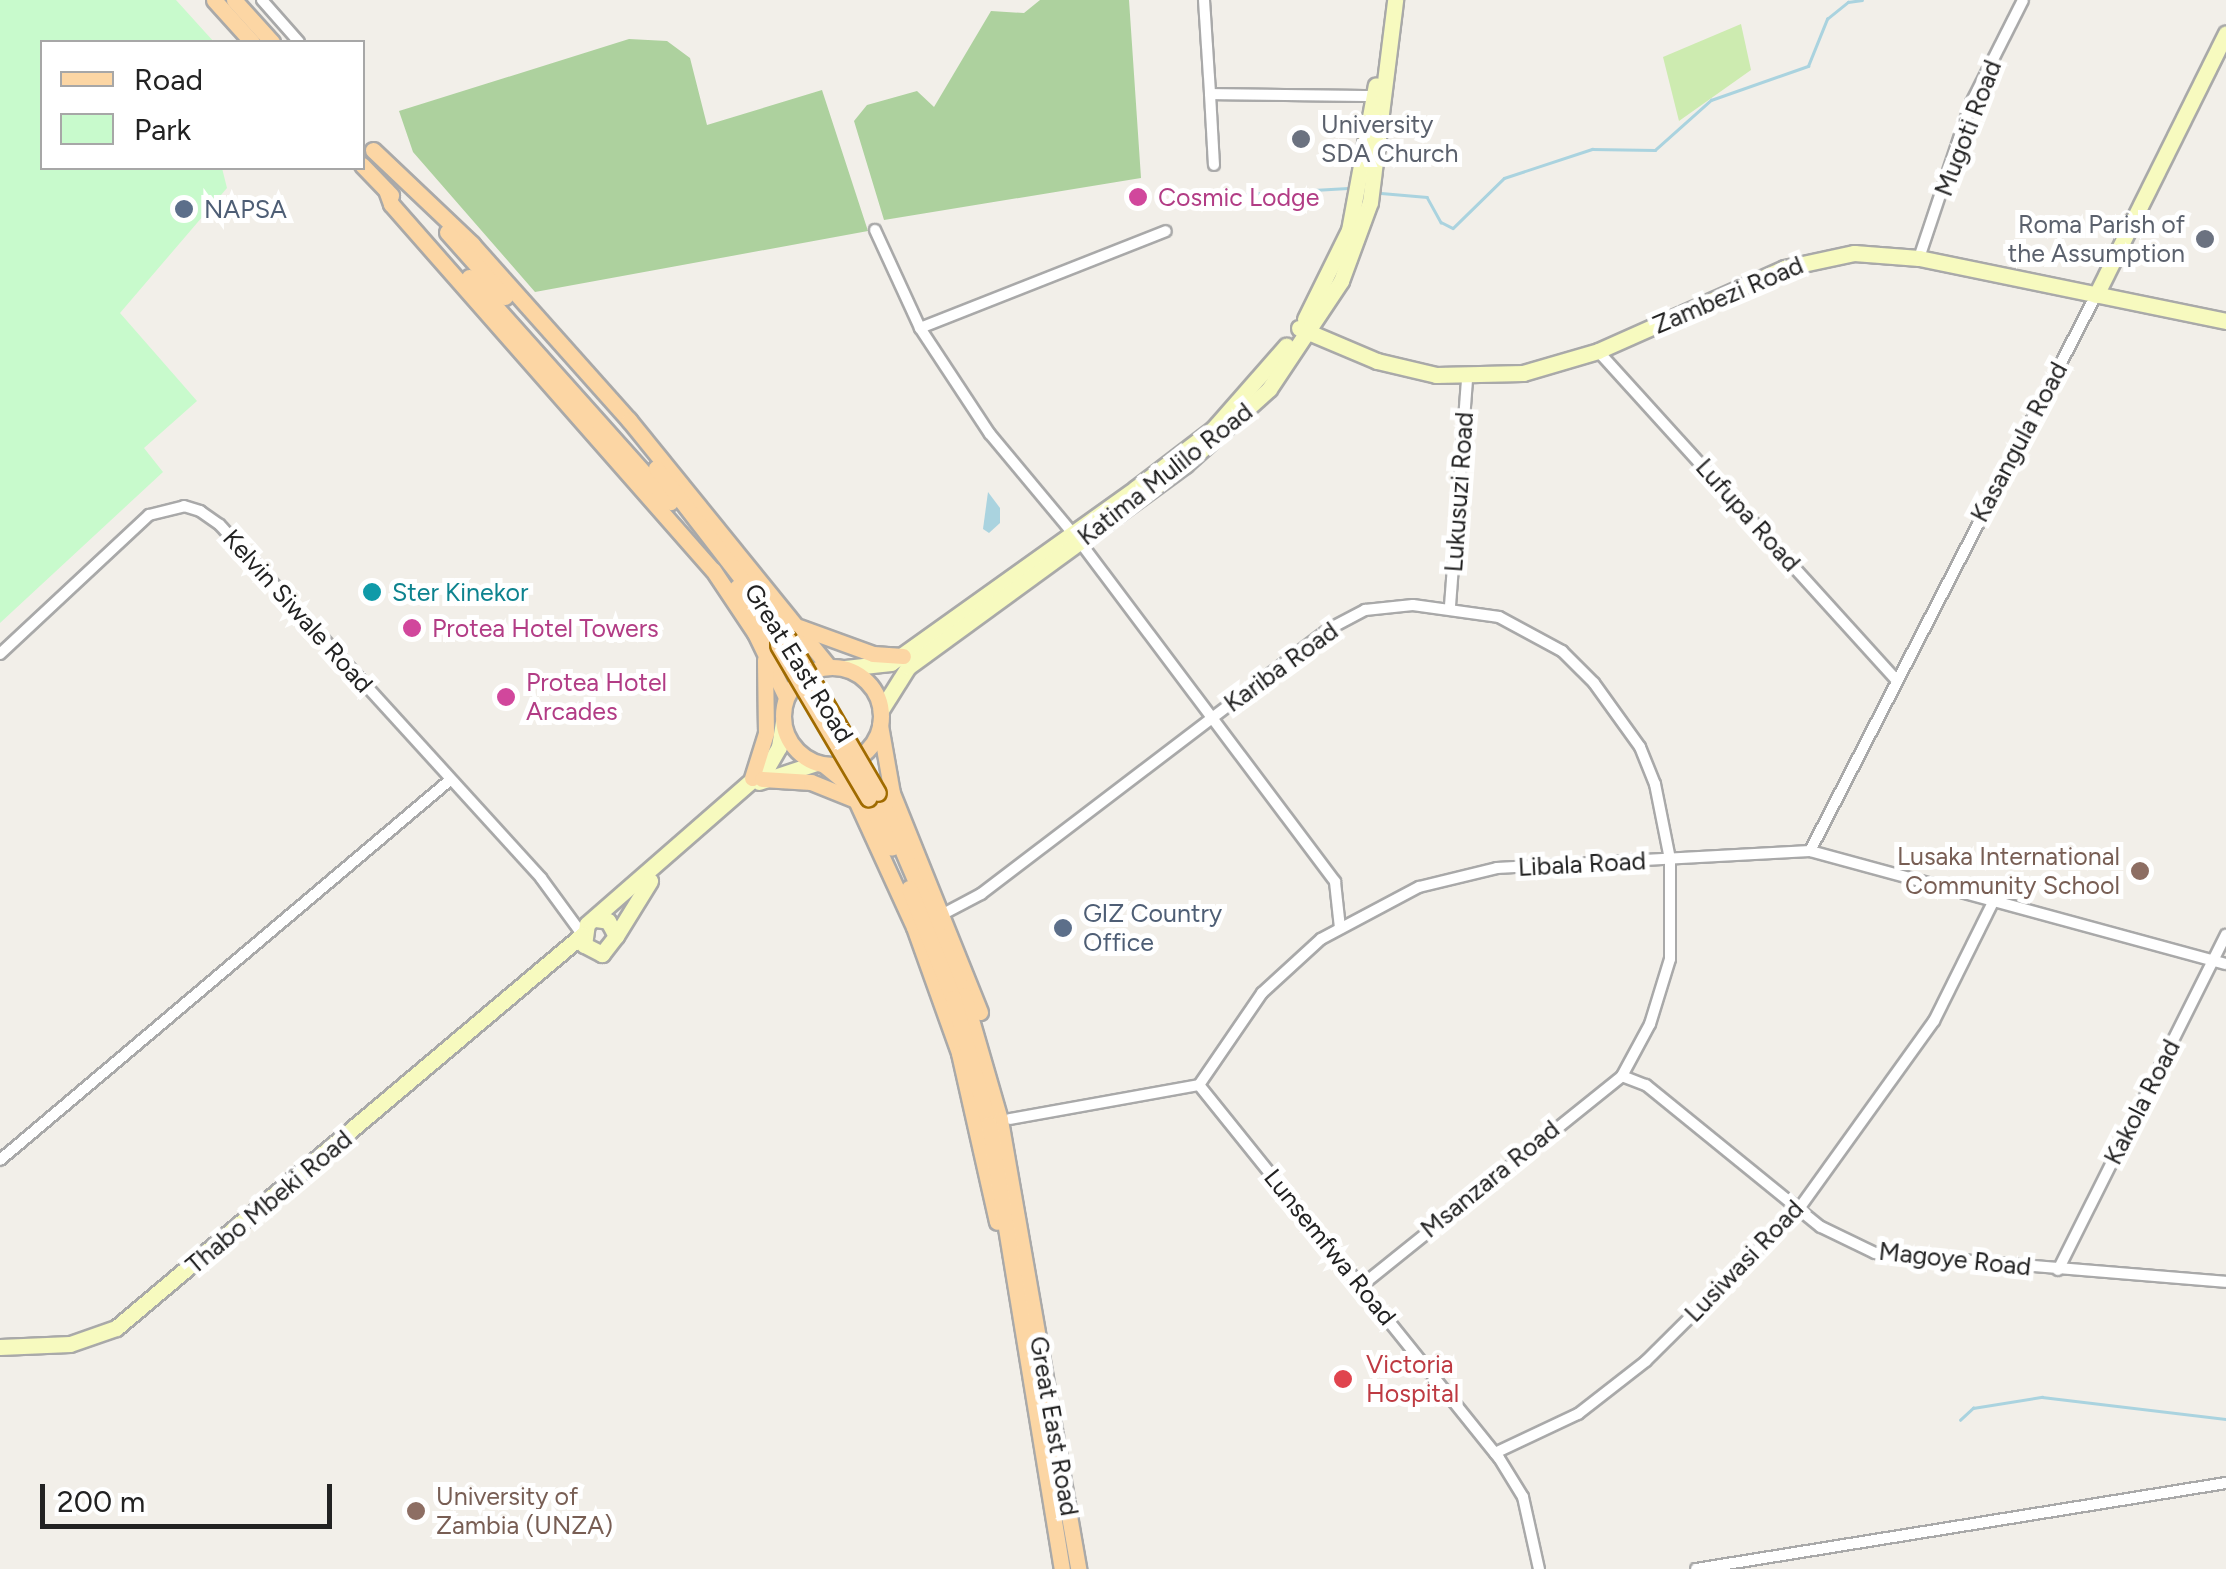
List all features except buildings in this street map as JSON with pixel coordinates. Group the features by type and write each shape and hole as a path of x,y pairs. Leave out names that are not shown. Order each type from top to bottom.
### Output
{"main road":[{"path":"214,0 250,40"},
{"path":"234,0 270,40"},
{"name":"Katima Mulilo Road","path":"837,667 882,666 903,656 1221,437 1269,388 1303,331 1341,281 1370,202 1385,0"},
{"name":"Katima Mulilo Road","path":"1380,96 1395,0"},
{"name":"Kasangula Road","path":"2096,295 2226,33"},
{"name":"Great East Road","path":"368,144 642,451 781,640 868,798 924,922 970,1051 1024,1284 1078,1569"},
{"name":"Great East Road","path":"365,168 621,442 781,640 837,667"},
{"name":"Zambezi Road","path":"1303,331 1405,369 1468,378 1538,370 1598,351 1805,261 1854,253 1919,258 2226,322"},
{"name":"Katima Mulilo Road","path":"880,717 908,668 1076,537"},
{"path":"868,798 822,784 757,779 781,640 903,656"},
{"name":"Great East Road","path":"781,640 786,698"},
{"path":"837,667 866,680 880,717 856,759 820,764 794,747 783,722 786,698 803,676 837,667"},
{"name":"Great East Road","path":"880,717 892,793 944,912 1010,1118 1032,1243 1024,1284 1062,1569"},
{"name":"Thabo Mbeki Road","path":"508,996 567,960 608,952 645,885 757,779 775,756 783,722"},
{"name":"Great East Road","path":"820,764 840,774 868,798"},
{"name":"Thabo Mbeki Road","path":"0,1347 70,1344 116,1328 582,934 757,779 820,764"},
{"path":"594,920 608,922 616,936"},
{"path":"582,934 595,954"}],"street":[{"path":"262,0 298,40"},
{"path":"1204,0 1214,165"},
{"name":"Mugoti Road","path":"1919,258 1972,102 2023,0"},
{"path":"1210,94 1380,96"},
{"path":"875,230 920,328 990,434 1076,537 1335,882 1340,928"},
{"path":"920,328 1166,231"},
{"name":"Kasangula Road","path":"1810,851 2096,295"},
{"name":"Lufupa Road","path":"1598,351 1896,680"},
{"name":"Lukusuzi Road","path":"1450,606 1468,378"},
{"name":"Kelvin Siwale Road","path":"0,654 149,515 184,506 220,525 566,905 582,934"},
{"name":"Kariba Road","path":"944,912 981,894 1329,628 1365,610 1450,606 1533,632 1594,683 1649,765 1670,860 1667,980 1622,1076"},
{"path":"0,1160 450,780"},
{"name":"Libala Road","path":"1199,1085 1262,993 1340,928 1460,874 1810,851 2226,964"},
{"name":"Lusiwasi Road","path":"1495,1454 1578,1414 1646,1361 1798,1210 1934,1021 1992,902"},
{"name":"Kelvin Siwale Road","path":"566,905 594,920"},
{"name":"Kakola Road","path":"2058,1270 2226,935"},
{"name":"Magoye Road","path":"1622,1076 1646,1086 1798,1210 1875,1253 2226,1282"},
{"name":"Msanzara Road","path":"1362,1286 1622,1076"},
{"path":"1010,1118 1199,1085"},
{"name":"Lunsemfwa Road","path":"1199,1085 1495,1454 1523,1498 1539,1569"},
{"path":"1696,1569 2226,1484"}],"green space":[{"path":"0,0 176,0 212,40 40,40 40,170 222,170 227,188 120,313 197,401 144,448 163,472 0,623"},
{"path":"1040,0 1129,0 1141,178 884,220 854,121 867,105 917,91 934,107 991,11 1024,13"},
{"path":"1741,24 1751,70 1679,121 1663,57"},
{"path":"629,39 667,41 690,58 707,125 822,90 868,231 535,292 413,152 399,111"}],"water":[{"path":"988,492 1000,508 1000,523 989,533 983,529"}],"waterway":[{"path":"1381,193 1427,197 1441,222 1453,228 1504,178 1592,149 1655,150 1711,100 1808,66 1827,19 1848,2 1862,0"},
{"path":"1228,195 1348,188"},
{"path":"1960,1420 1973,1408 2042,1397 2226,1419"}],"place":[{"name":"University SDA Church","path":"1301,139"},
{"name":"Cosmic Lodge","path":"1138,197"},
{"name":"NAPSA","path":"184,209"},
{"name":"Roma Parish of the Assumption","path":"2205,239"},
{"name":"Ster Kinekor","path":"372,592"},
{"name":"Protea Hotel Towers","path":"412,628"},
{"name":"Protea Hotel Arcades","path":"506,697"},
{"name":"Lusaka International Community School","path":"2140,871"},
{"name":"GIZ Country Office","path":"1063,928"},
{"name":"Victoria Hospital","path":"1343,1379"},
{"name":"University of Zambia (UNZA)","path":"416,1511"}]}
